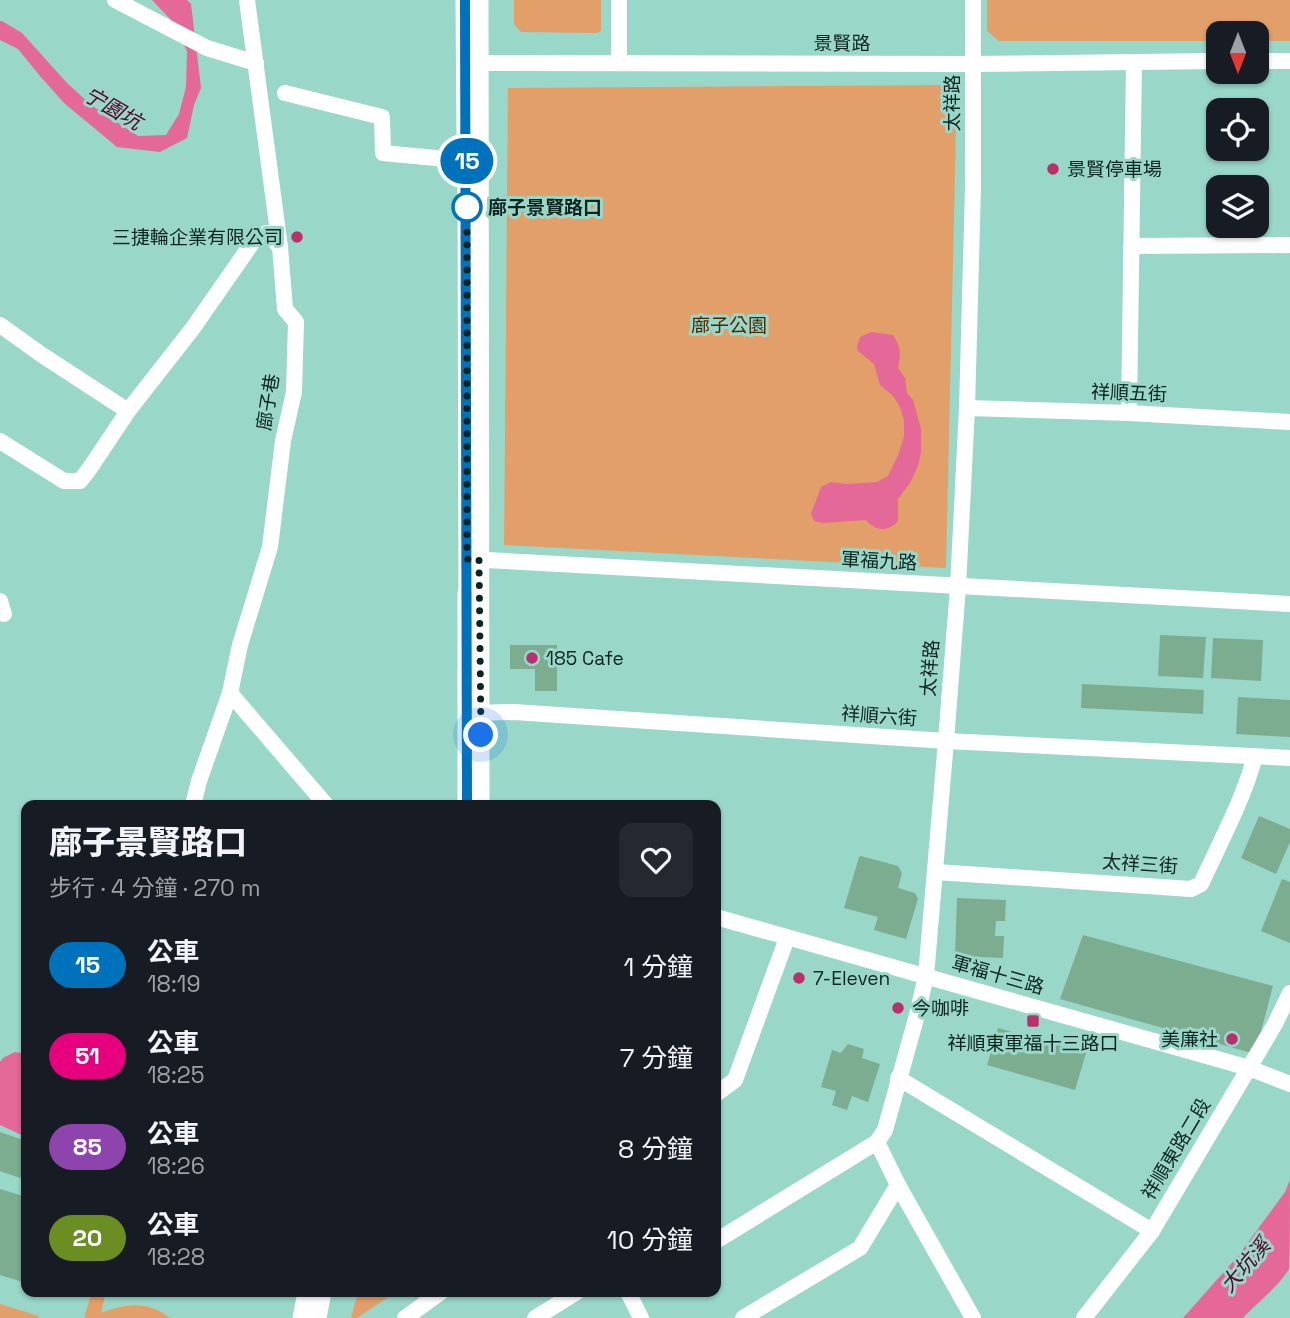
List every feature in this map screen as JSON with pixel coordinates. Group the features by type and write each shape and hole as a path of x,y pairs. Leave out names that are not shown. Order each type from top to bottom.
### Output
{"main road":[{"path":"465,0 472,63 474,712 480,800"},
{"path":"473,559 467,161 472,63 479,0"},
{"path":"467,800 474,712"},
{"path":"302,1318 306,1297"},
{"path":"317,1318 321,1297"}],"street":[{"path":"115,0 207,48 256,62"},
{"name":"廍子巷","path":"194,800 230,693 240,645 270,547 283,441 294,392 296,322 285,309 280,247 247,0"},
{"path":"618,0 619,62"},
{"name":"太祥路","path":"877,1142 885,1130 926,976 936,872 958,587 967,408 973,188 973,0"},
{"name":"景賢路","path":"472,63 973,64 1206,61"},
{"path":"1269,61 1290,61"},
{"path":"1129,413 1134,62"},
{"path":"285,93 382,117 383,153 467,161"},
{"path":"0,441 64,481 80,481 257,236 267,233 280,247"},
{"path":"1131,246 1290,245"},
{"path":"0,325 128,411"},
{"name":"祥順五街","path":"967,408 1290,422"},
{"name":"軍福九路","path":"473,559 1290,604"},
{"path":"230,693 322,800"},
{"name":"祥順六街","path":"474,712 528,713 946,741 1290,758"},
{"name":"太祥三街","path":"936,872 1191,888 1197,886 1201,884 1240,799 1255,756"},
{"name":"軍福十三路","path":"721,918 1249,1068 1290,1084"},
{"path":"721,1090 735,1080 788,938"},
{"name":"祥順東路二段","path":"1084,1318 1152,1231 1275,1024 1290,993"},
{"path":"898,1078 1152,1231"},
{"path":"721,1238 877,1142 898,1185 973,1318"},
{"path":"743,1318 860,1248 898,1185"},
{"path":"405,1318 434,1297"},
{"path":"535,1318 569,1297"},
{"path":"633,1297 642,1318"}],"green space":[{"path":"514,0 601,0 601,31 521,32 514,24"},
{"path":"987,0 1290,0 1290,41 1269,41 1269,21 1206,21 1206,41 999,41 987,31"},
{"name":"廍子公園","path":"957,85 946,568 504,545 508,88"},
{"path":"90,1297 105,1297 101,1313 136,1305 153,1308 170,1318 84,1318"},
{"path":"357,1297 388,1297 357,1318 351,1318"},
{"path":"0,1304 39,1316 0,1318"}],"water":[{"path":"152,0 187,0 191,4 201,88 194,105 187,138 160,152 117,147 64,103 18,49 0,40 2,21 22,33 67,83 91,105 138,136 166,135 179,114 186,87 187,51 173,22"},
{"path":"871,332 893,335 898,343 898,368 905,378 907,393 913,400 921,429 918,466 898,499 898,521 890,527 874,527 866,520 823,523 814,521 811,514 821,487 831,482 877,482 888,476 899,453 904,436 900,407 893,396 880,385 874,364 858,351 860,337"},
{"path":"15,1052 21,1053 21,1135 0,1125 0,1062"},
{"name":"大坑溪","path":"1290,1180 1289,1269 1285,1275 1243,1318 1183,1318 1238,1256 1285,1192"}],"building":[{"path":"1160,635 1206,637 1203,678 1158,676"},
{"path":"1213,638 1263,640 1261,681 1211,678"},
{"path":"510,645 557,645 557,691 535,691 535,669 510,669"},
{"path":"1082,684 1204,690 1203,714 1081,708"},
{"path":"1238,697 1290,700 1290,737 1236,734"},
{"path":"1259,816 1290,829 1290,842 1276,874 1241,858"},
{"path":"861,856 898,866 902,873 898,888 915,893 918,899 906,939 874,930 878,917 844,908"},
{"path":"1282,879 1290,882 1290,943 1261,931"},
{"path":"957,898 1006,900 1005,921 996,921 995,936 1004,936 1003,958 955,956"},
{"path":"1083,935 1273,986 1255,1054 1060,999"},
{"path":"998,1028 1086,1053 1075,1090 987,1065"},
{"path":"848,1044 864,1049 862,1058 880,1064 868,1102 852,1096 847,1110 832,1105 836,1091 821,1087 832,1050 841,1053"},
{"path":"0,1132 21,1139 21,1178 0,1171"},
{"path":"0,1189 21,1195 21,1281 0,1275"}],"bus line":[{"name":"15","path":"465,0 467,800"}],"place":[{"name":"景賢停車場","path":"1053,169"},
{"name":"廍子景賢路口","path":"467,207"},
{"name":"三捷輪企業有限公司","path":"297,237"},
{"name":"185 Cafe","path":"532,658"},
{"name":"7-Eleven","path":"799,978"},
{"name":"今咖啡","path":"898,1008"},
{"name":"祥順東軍福十三路口","path":"1033,1021"},
{"name":"美廉社","path":"1232,1039"}],"route":[{"path":"467,207 467,559 479,559 481,735"}],"water label":[{"name":"宁園坑","path":"113,108"}]}
